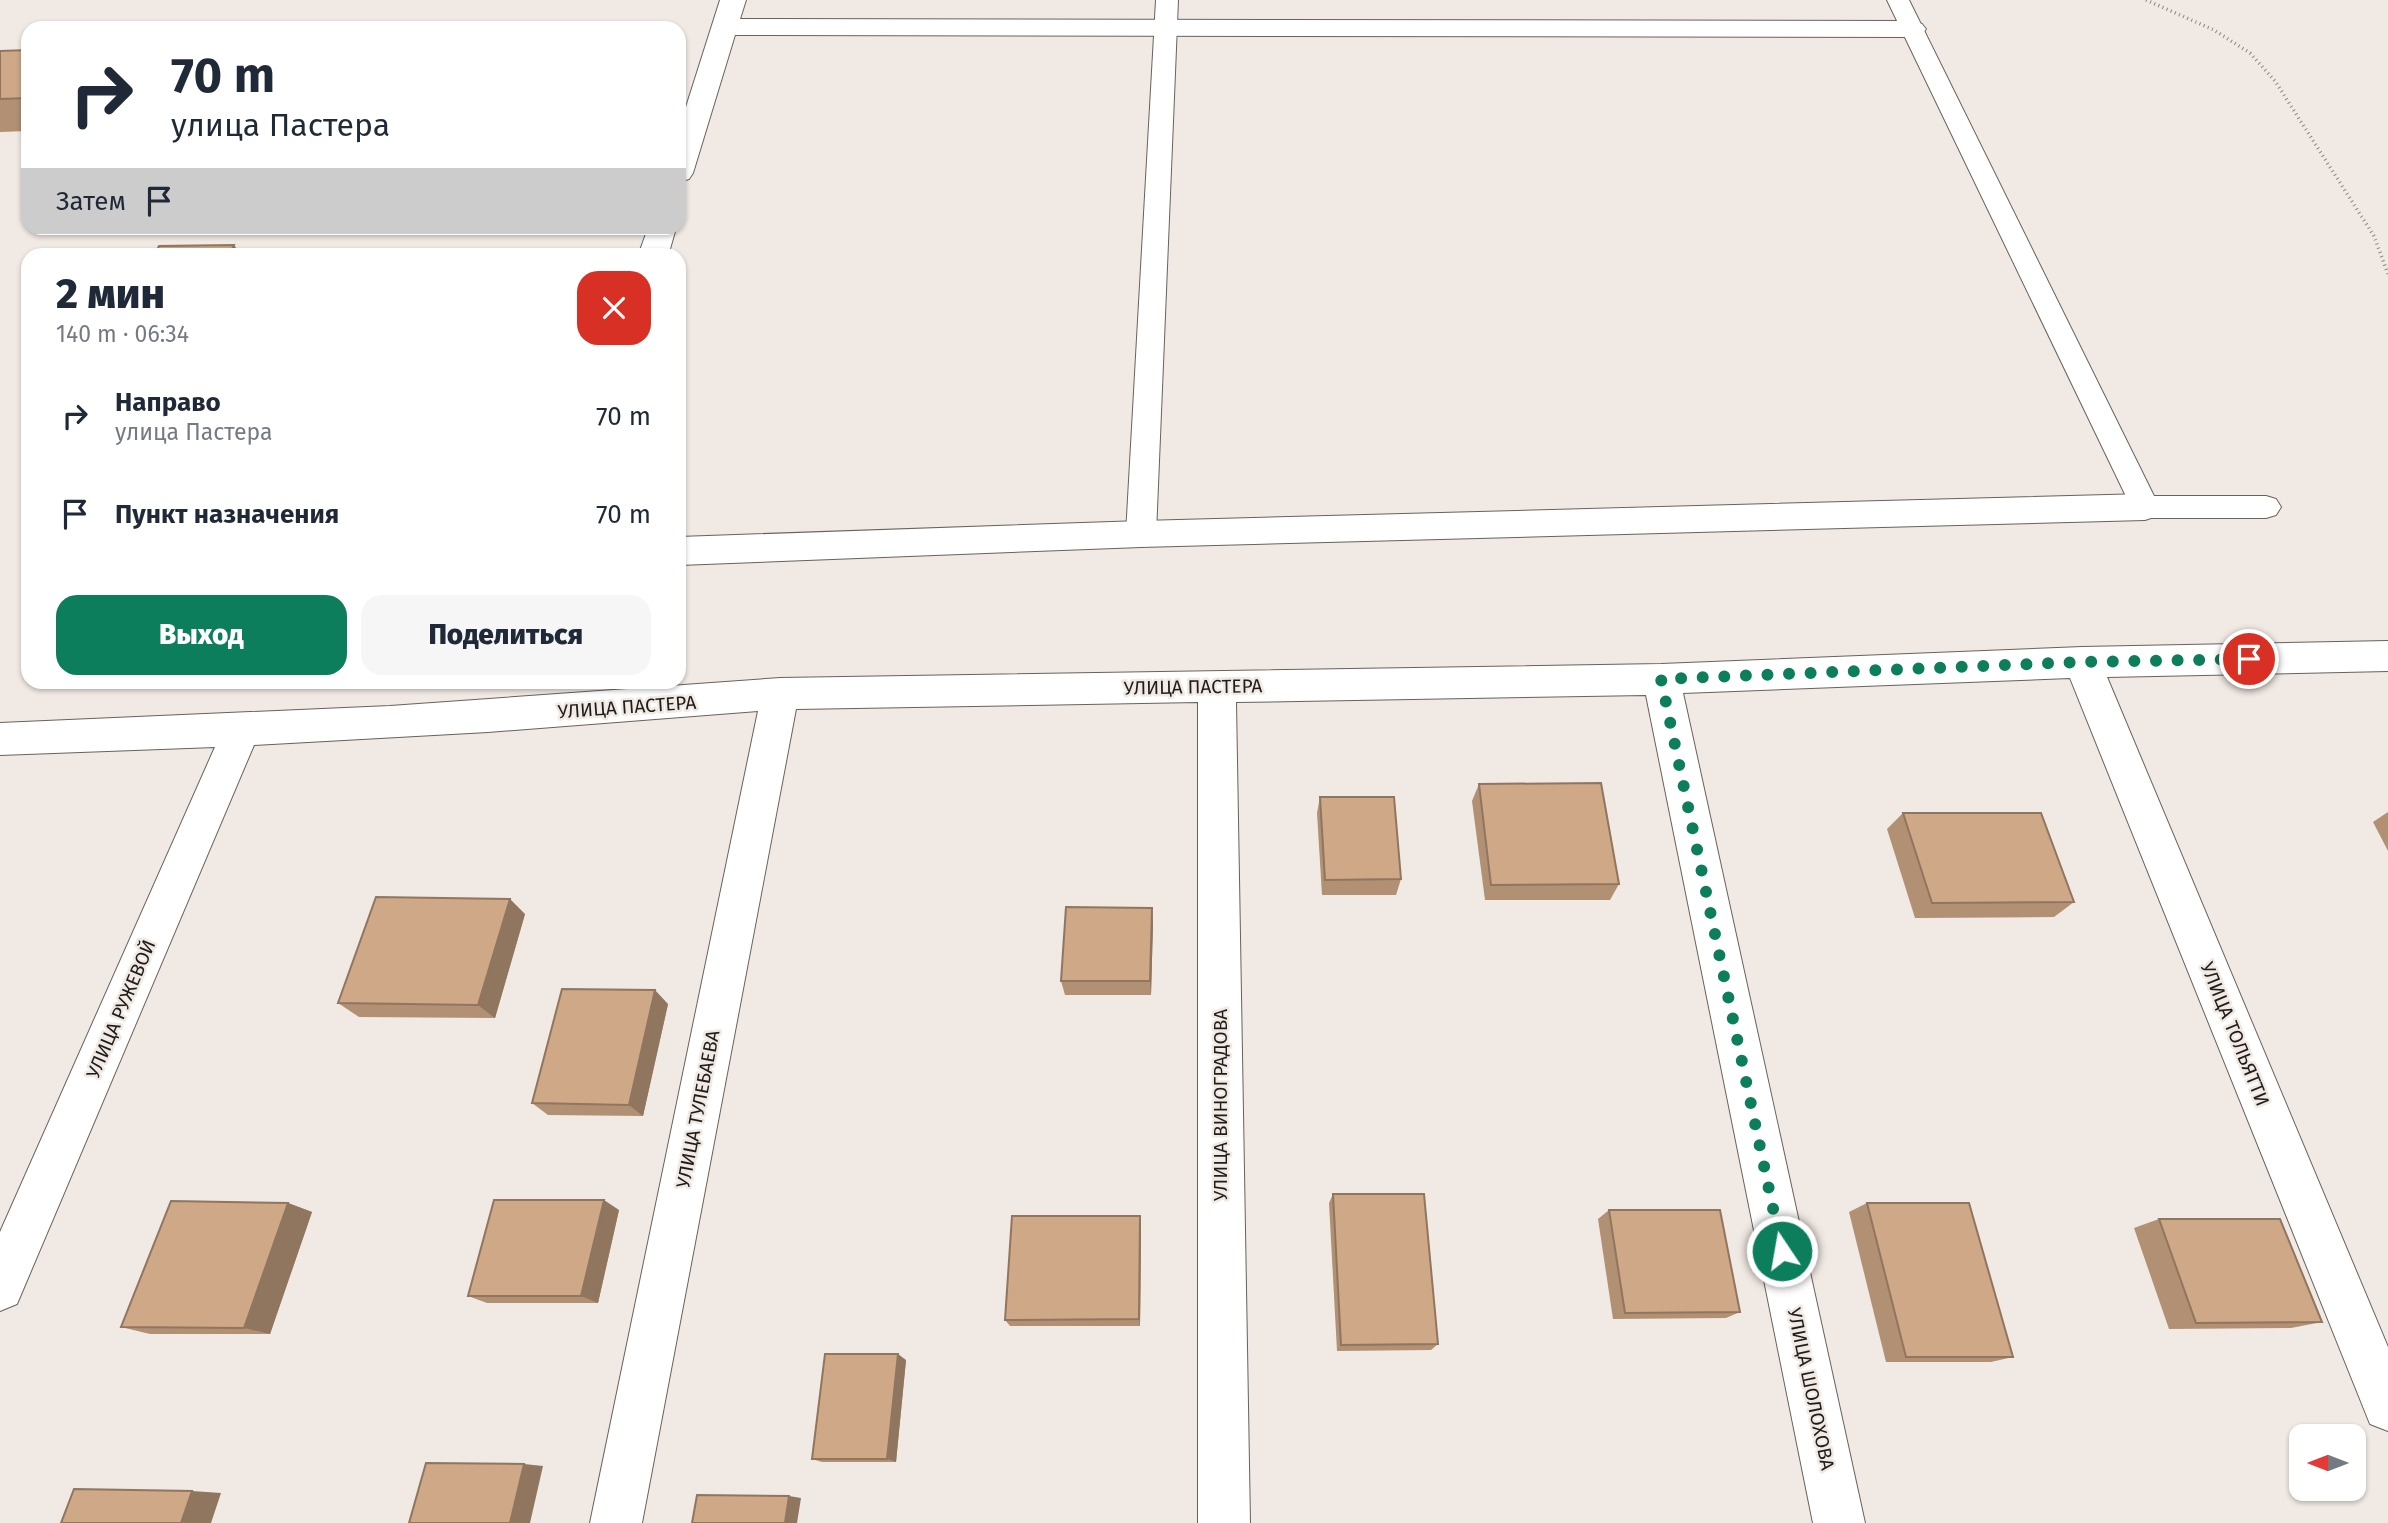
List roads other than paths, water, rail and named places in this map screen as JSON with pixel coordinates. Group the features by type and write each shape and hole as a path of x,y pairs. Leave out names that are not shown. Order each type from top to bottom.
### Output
{"street":[{"path":"686,151 733,0"},
{"path":"726,27 1913,29"},
{"path":"686,557 1140,534 2145,507"},
{"name":"УЛИЦА ПАСТЕРА","path":"0,739 241,731 654,694 1661,679 2081,662 2388,656"},
{"name":"УЛИЦА ТОЛЬЯТТИ","path":"2081,662 2388,1406"},
{"name":"УЛИЦА ШОЛОХОВА","path":"1661,679 1839,1523"},
{"name":"УЛИЦА ВИНОГРАДОВА","path":"1217,686 1224,1523"},
{"name":"УЛИЦА ТУЛЕБАЕВА","path":"616,1523 780,694"},
{"name":"УЛИЦА РУЖЕВОЙ","path":"0,1287 241,731"}],"lane":[{"path":"1140,534 1167,0"},
{"path":"1898,0 2145,507 2266,507"}]}
